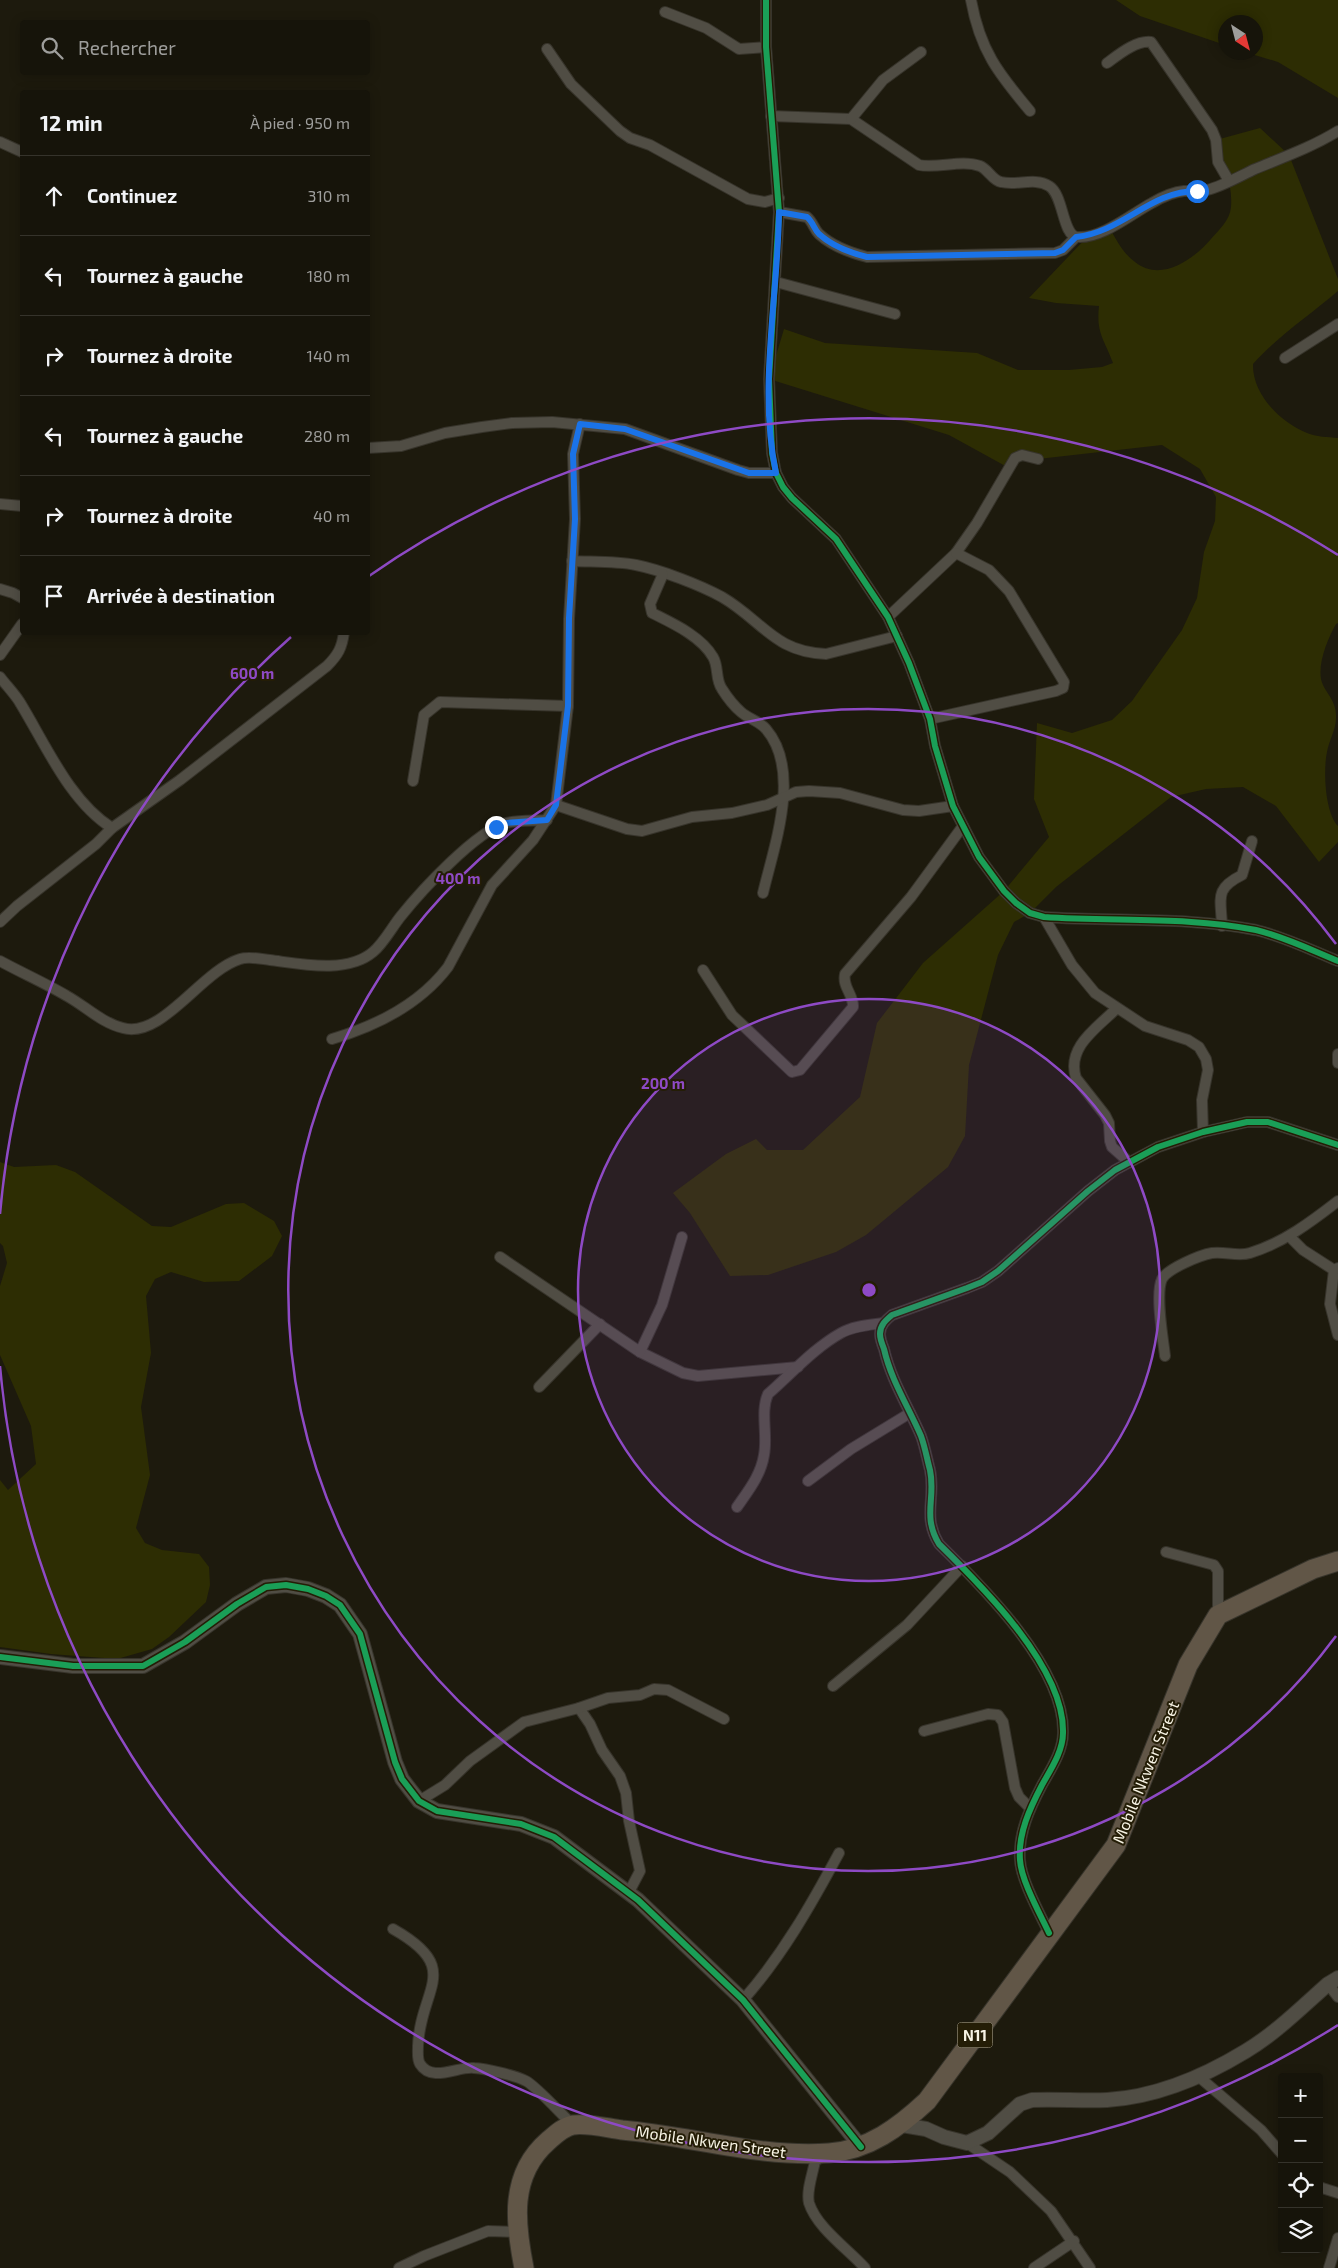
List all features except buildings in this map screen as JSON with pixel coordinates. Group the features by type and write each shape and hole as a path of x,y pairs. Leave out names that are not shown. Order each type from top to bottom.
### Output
{"highway":[{"path":"1218,1616 1313,1570 1337,1563"},
{"name":"Mobile Nkwen Street","path":"573,2126 654,2133 778,2152 830,2153 861,2147 902,2124 927,2101 1116,1845 1188,1665 1218,1616"},
{"path":"524,2268 517,2232 516,2202 530,2161 559,2131 573,2126"}],"street":[{"path":"766,0 766,47 779,198 776,282 769,379 772,453 776,473 783,487 792,498 836,539 888,616 909,663 930,719 937,754 953,806 979,857 1004,891 1030,913 1044,917 1161,921 1222,926 1272,935 1338,961"},
{"path":"971,0 975,24 986,52 1000,76 1030,111"},
{"path":"665,12 706,28 739,49 766,47"},
{"path":"1107,63 1121,53 1145,41 1151,42 1212,130 1216,140 1218,162 1229,181"},
{"path":"547,49 571,84 598,112 630,138 650,145 748,199 765,202 779,198"},
{"path":"851,119 884,80 921,52"},
{"path":"771,116 851,119 919,164 927,166 980,166 999,182 1033,182 1048,185 1058,196 1068,228 1071,234 1076,237 1088,236 1110,228 1169,194 1182,191 1206,190 1229,181 1313,146 1338,131"},
{"path":"0,142 20,151"},
{"path":"779,212 807,217 818,233 852,253 867,257 1055,253 1063,250 1076,237"},
{"path":"776,282 895,314"},
{"path":"1285,358 1338,324"},
{"path":"370,448 401,446 445,433 512,423 552,422 625,429 749,473 776,473"},
{"path":"332,1039 355,1032 404,1007 439,979 448,967 492,884 533,840 556,805 568,706 569,618 575,519 573,454 580,424"},
{"path":"888,616 956,553 977,523 1015,458 1022,454 1038,459"},
{"path":"0,504 20,506"},
{"path":"930,719 1056,691 1062,688 1064,682 1019,607 1000,580 989,570 956,553"},
{"path":"572,561 637,565 704,588 751,617 776,640 791,648 826,654 896,636"},
{"path":"663,574 650,604 650,610 652,613 688,633 713,656 718,682 734,706 767,730 784,766 784,797 763,893"},
{"path":"0,589 13,592 20,597"},
{"path":"0,655 20,627"},
{"path":"0,922 17,906 96,844 112,828 180,780 327,666 338,656 342,647 344,635"},
{"path":"1,682 18,699 36,732 85,805 97,818 112,828"},
{"path":"413,780 424,715 440,702 568,706"},
{"path":"556,805 627,829 642,831 692,817 732,814 767,805 796,792 823,790 903,810 920,811 953,806"},
{"path":"0,961 68,996 102,1018 123,1028 139,1029 169,1014 206,978 228,964 241,959 302,964 343,964 359,960 374,952 418,896 471,845 496,827 506,823 547,820"},
{"path":"703,970 732,1015 792,1072 800,1070 853,1007 853,1002 844,980 845,974 911,897 963,826"},
{"path":"1222,926 1221,892 1223,886 1242,875 1252,841"},
{"path":"1044,917 1082,980 1095,993 1145,1026 1188,1040 1199,1047 1206,1059 1208,1070 1202,1100 1203,1132"},
{"path":"1117,1008 1081,1044 1075,1054 1074,1070 1076,1078 1109,1122 1112,1147 1129,1162"},
{"path":"1338,1054 1338,1063"},
{"path":"1049,1934 1022,1874 1020,1844 1030,1808 1060,1749 1063,1732 1057,1697 1032,1651 1006,1615 962,1566 939,1544 932,1533 929,1521 932,1496 931,1474 922,1438 888,1368 880,1334 883,1323 892,1315 982,1282 1005,1265 1088,1191 1129,1162 1158,1147 1203,1132 1247,1122 1268,1122 1338,1145"},
{"path":"1165,1356 1160,1308 1160,1286 1162,1279 1168,1271 1212,1252 1239,1255 1250,1253 1290,1237 1338,1201"},
{"path":"640,1352 662,1305 682,1237"},
{"path":"1290,1237 1303,1250 1336,1269 1330,1304 1338,1335"},
{"path":"500,1257 640,1352 683,1373 698,1376 798,1367"},
{"path":"737,1507 761,1467 765,1454 764,1403 768,1394 842,1332 861,1326 883,1323"},
{"path":"539,1387 600,1324"},
{"path":"808,1481 851,1449 910,1413"},
{"path":"1166,1552 1214,1565 1218,1570 1218,1616"},
{"path":"833,1686 907,1625 962,1566"},
{"path":"0,1657 73,1666 143,1666 184,1642 266,1586 286,1585 308,1589 326,1596 340,1605 360,1634 402,1779 419,1801 437,1811 532,1827 554,1836 628,1892 743,2000 861,2147"},
{"path":"419,1801 445,1785 470,1761 524,1722 579,1708 608,1698 640,1695 654,1689 668,1690 724,1719"},
{"path":"579,1708 590,1724 602,1750 620,1776 626,1793 629,1821 640,1871 628,1892"},
{"path":"924,1731 988,1714 998,1715 1003,1722 1015,1788 1019,1797 1030,1808"},
{"path":"743,2000 764,1977 820,1889 839,1853"},
{"path":"393,1929 422,1949 434,1974 433,1989 425,2009 419,2039 418,2059 421,2066 427,2071 438,2074 474,2068 527,2081 573,2126"},
{"path":"967,2143 988,2133 1020,2104 1032,2100 1108,2100 1174,2086 1246,2051 1273,2032 1333,1981 1338,1997"},
{"path":"1198,2076 1261,2130 1278,2149"},
{"path":"902,2124 926,2129 944,2137 967,2143 1010,2172 1051,2211 1074,2241 1090,2268"},
{"path":"830,2153 816,2161 810,2187 809,2202 815,2215 829,2232 865,2268"},
{"path":"1323,2187 1338,2193"},
{"path":"399,2268 488,2231 517,2232"},
{"path":"1329,2268 1338,2238"},
{"path":"1034,2268 1074,2241"}],"shaded area":[{"path":"1116,0 1338,0 1338,98 1278,62 1263,58 1263,15 1218,15 1218,43 1140,16"},
{"path":"1260,128 1289,155 1338,279 1338,291 1283,335 1253,364 1257,386 1270,406 1287,422 1307,433 1338,438 1338,623 1327,643 1320,672 1323,684 1336,711 1335,726 1326,760 1325,780 1330,811 1338,826 1338,842 1319,862 1276,806 1243,787 1206,789 1171,797 1056,887 1030,913 1014,922 998,955 969,1065 965,1136 948,1167 866,1235 836,1252 768,1275 730,1276 690,1213 673,1193 726,1154 756,1139 767,1150 803,1150 860,1097 877,1023 923,963 1004,891 1049,837 1034,799 1037,723 1072,733 1112,720 1132,701 1182,630 1197,598 1204,552 1215,521 1216,497 1200,469 1162,445 1038,459 1022,455 1009,468 949,435 769,379 784,329 825,343 977,353 1018,370 1069,370 1102,367 1113,363 1100,330 1099,306 1056,303 1029,298 1088,236 1110,229 1127,255 1145,268 1155,270 1166,269 1186,261 1196,254 1221,228 1231,207 1229,181 1216,140"},
{"path":"0,1162 14,1167 56,1165 75,1172 152,1226 171,1227 226,1204 244,1203 274,1221 282,1236 272,1256 239,1281 204,1282 171,1272 155,1279 146,1296 151,1353 141,1407 150,1475 136,1528 145,1543 162,1550 199,1554 209,1567 210,1585 206,1602 169,1637 152,1649 117,1659 51,1654 0,1647 0,1480 8,1490 36,1464 31,1426 0,1355 0,1286 7,1263 3,1246 0,1243"}],"cycle path":[{"path":"766,0 766,47 779,212 769,379 772,453 776,473 783,487 792,498 836,539 888,617 909,663 930,719 935,746 953,806 979,857 1004,891 1030,913 1044,917 1204,923 1256,930 1277,936 1338,961"},
{"path":"1049,1933 1024,1877 1021,1868 1020,1850 1023,1830 1029,1812 1056,1760 1061,1746 1063,1733 1060,1708 1051,1682 1018,1630 977,1582 939,1544 934,1534 930,1516 932,1489 930,1470 925,1449 921,1436 891,1371 880,1334 882,1325 892,1315 982,1282 998,1271 1088,1191 1115,1170 1158,1147 1203,1132 1247,1122 1268,1122 1338,1145"},
{"path":"0,1657 73,1666 143,1666 185,1642 237,1604 266,1587 286,1585 308,1589 326,1596 340,1605 360,1634 395,1762 402,1779 419,1801 437,1811 521,1824 554,1837 638,1900 743,2000 861,2147"}],"route":[{"path":"496,827 506,823 547,820 556,805 569,693 569,618 575,519 573,454 580,424 625,429 749,473 776,473 772,453 769,379 779,212 807,217 811,220 818,233 824,237 852,253 867,257 944,257 1055,253 1063,250 1076,237 1088,236 1110,228 1169,194 1182,191 1197,191"}]}
